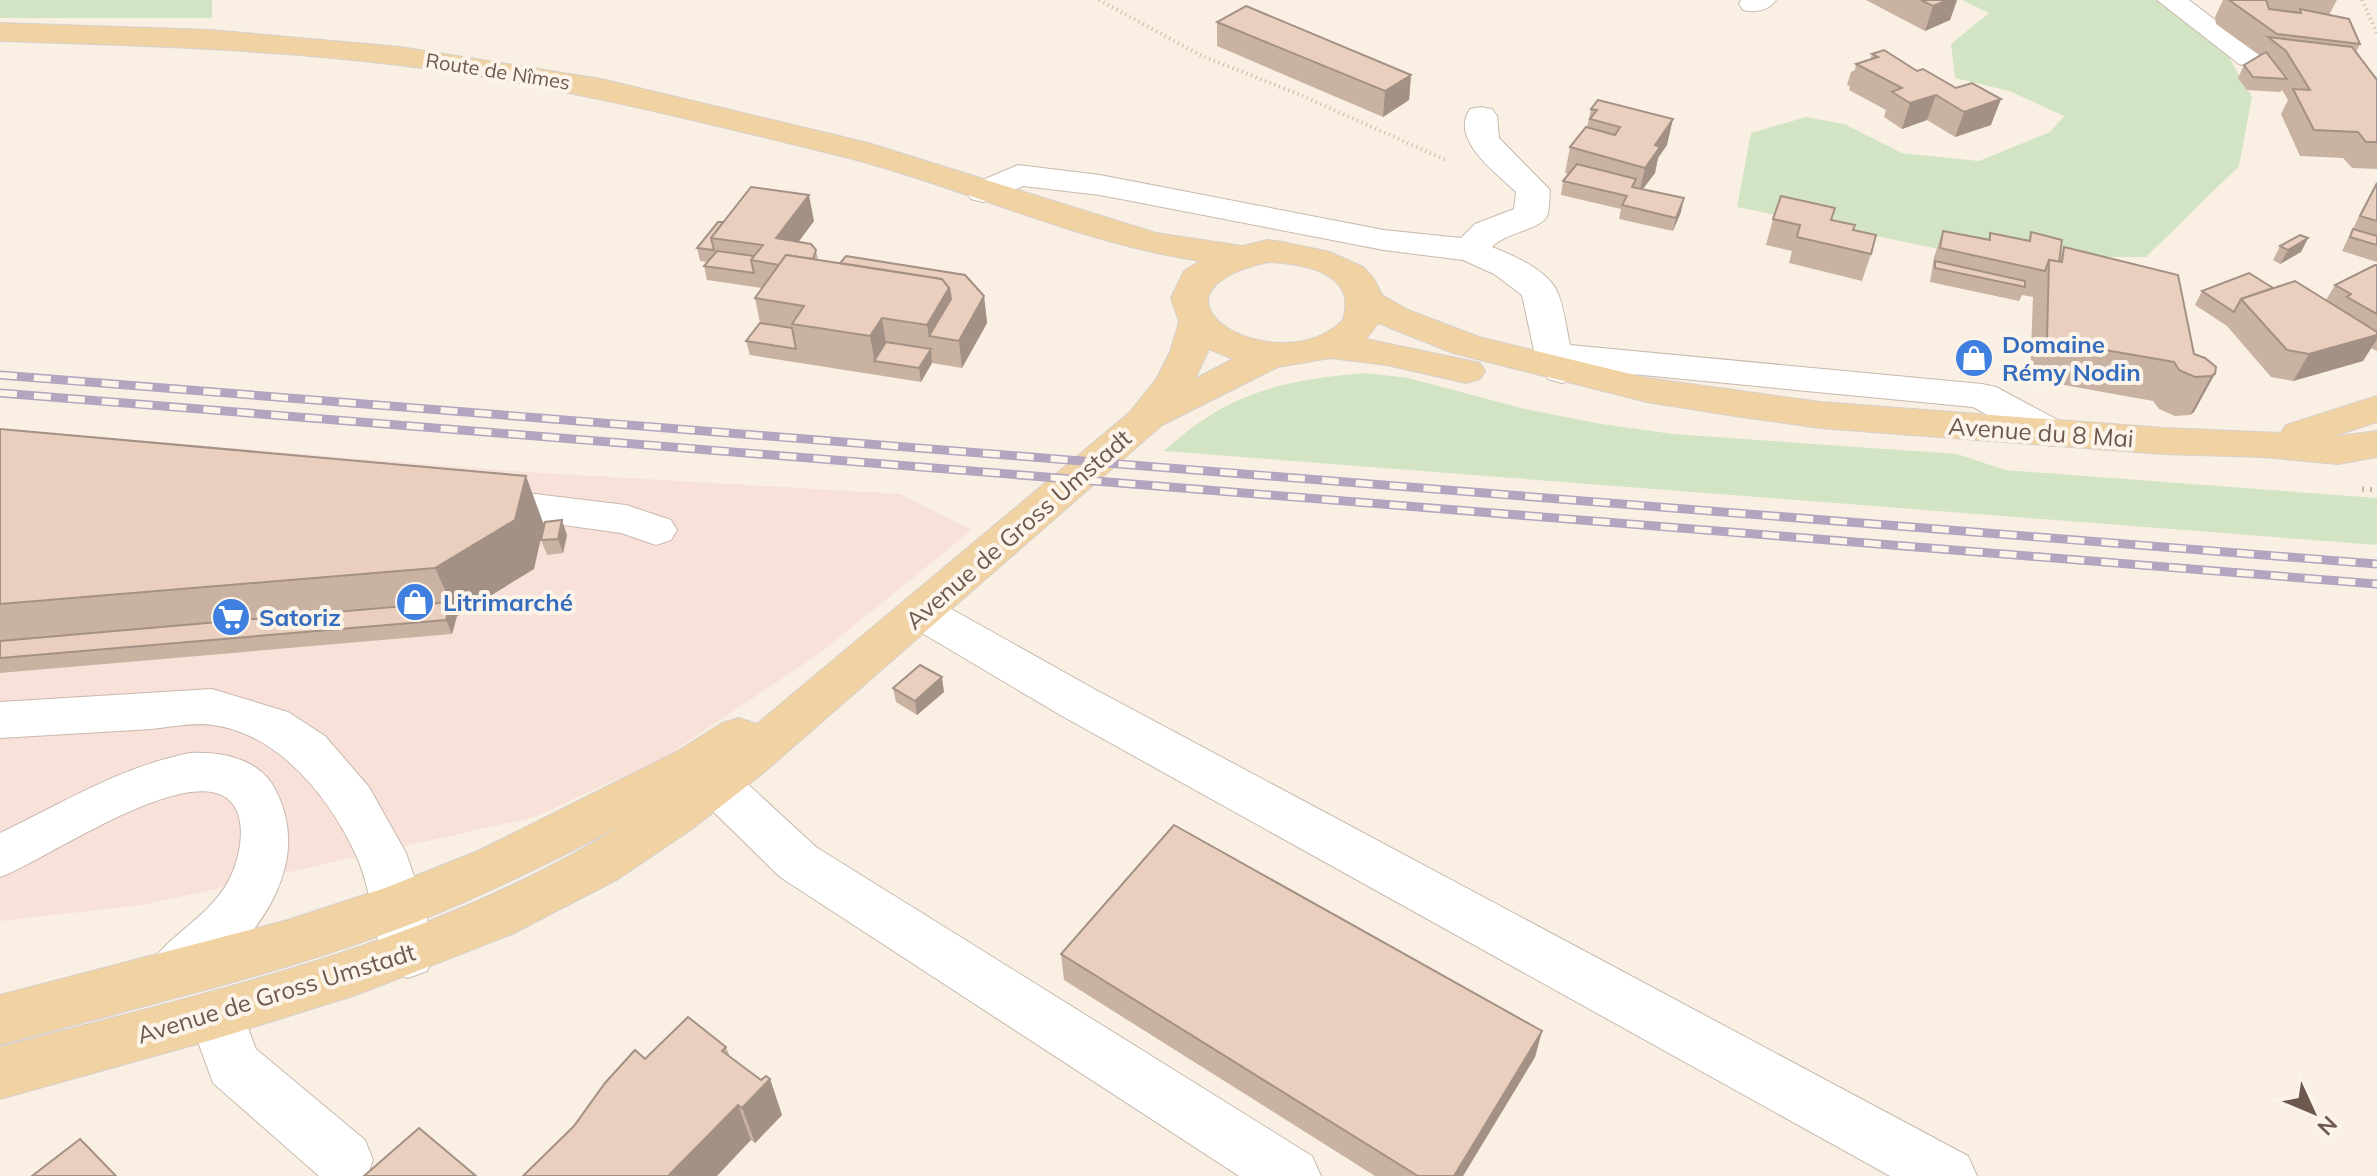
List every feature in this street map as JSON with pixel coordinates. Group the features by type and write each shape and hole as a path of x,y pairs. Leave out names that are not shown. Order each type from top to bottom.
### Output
{"main road":[{"name":"Route de Nîmes","path":"0,32 210,39 400,56 601,88 857,150 1151,243 1238,256"},
{"name":"Route de Nîmes","path":"983,192 1091,240 1176,294 1220,341 1271,355"},
{"path":"1176,294 1203,272 1238,256 1268,251 1313,256 1348,274 1365,300 1428,333 1558,363 1647,390 1820,415"},
{"name":"Avenue de Gross Umstadt","path":"0,1073 216,1014 408,955 564,884 634,842 706,775 906,625 1144,421 1180,376 1192,352 1176,294"},
{"path":"1271,355 1301,353 1327,346 1353,331 1365,310 1365,300"},
{"path":"1327,346 1387,353 1552,392 1648,408 1738,416 1820,415"},
{"name":"Avenue de Gross Umstadt","path":"1144,421 1271,355"},
{"name":"Avenue du 8 Mai","path":"2263,444 2330,426 2377,408"},
{"name":"Avenue du 8 Mai","path":"1820,415 2338,451 2377,444"},
{"name":"Avenue de Gross Umstadt","path":"0,1020 288,943 398,906 706,775"}],"street":[{"path":"2171,0 2250,58"},
{"path":"1470,250 1487,231 1531,215 1533,190 1483,140 1481,116"},
{"path":"983,192 1018,175 1100,185 1384,240 1470,250 1507,266 1539,291 1558,363 1982,396 2051,433"},
{"path":"438,498 626,519 656,530"},
{"path":"906,625 1079,703 1947,1176"},
{"path":"0,720 212,707 271,725 308,749 351,801 381,853 398,906 408,955"},
{"path":"0,856 154,780 192,772 226,774 247,785 264,810 267,844 252,885 233,918 216,938 171,974"},
{"path":"706,775 798,862 1291,1176"},
{"path":"216,1014 233,1065 344,1160"}],"path":[{"path":"1099,0 1200,55 1298,94 1460,167"},
{"path":"2362,0 2377,33"}],"shaded area":[{"path":"0,429 511,471 900,494 972,530 820,653 665,757 535,817 143,905 0,921"}],"green space":[{"path":"0,0 212,0 212,18 0,18"},
{"path":"1962,0 2171,0 2213,30 2252,97 2239,166 2146,257 1977,257 1737,207 1751,133 1806,117 1844,124 1902,153 1979,161 2050,132 2064,116 2009,91 1955,78 1951,44 1989,13"},
{"path":"1365,373 1408,378 1525,409 1673,434 1957,454 2005,470 2377,498 2377,545 1164,451 1210,415 1257,393 1307,380"}],"building":[{"path":"1921,0 1948,0 1933,6"},
{"path":"2229,0 2266,0 2269,9 2301,13 2300,9 2349,19 2360,44 2277,34"},
{"path":"1246,6 1411,75 1385,91 1217,22"},
{"path":"2268,37 2352,47 2377,80 2377,142 2366,142 2358,132 2314,130 2293,89 2310,90 2286,51"},
{"path":"1884,50 1917,71 1923,69 1956,88 1972,83 2001,99 1964,112 1936,95 1910,103 1892,92 1902,88 1856,64 1878,57 1872,54"},
{"path":"2266,52 2287,79 2253,77 2244,65"},
{"path":"1598,100 1673,119 1655,145 1660,147 1645,168 1570,147 1586,127 1615,135 1620,127 1590,119 1597,110 1591,109"},
{"path":"1577,164 1636,179 1632,187 1684,198 1676,218 1622,205 1627,196 1563,181"},
{"path":"2377,183 2377,221 2360,216"},
{"path":"751,187 809,195 776,238 811,244 816,250 813,259 786,255 779,265 751,260 763,245 711,238"},
{"path":"1781,196 1835,208 1831,220 1855,225 1853,230 1876,235 1871,254 1797,237 1800,225 1773,219"},
{"path":"718,222 723,222 711,238 714,250 697,248"},
{"path":"2353,229 2377,236 2377,245 2350,237"},
{"path":"1943,231 1990,240 1990,233 2030,241 2031,232 2062,240 2059,262 2049,260 2045,271 1940,248"},
{"path":"2300,235 2308,238 2288,250 2280,246"},
{"path":"2064,247 2178,275 2194,354 2216,367 2215,374 2195,377 2179,370 2174,362 2047,340 2049,260 2062,262"},
{"path":"717,251 754,256 751,260 754,273 704,266"},
{"path":"786,255 942,279 949,288 927,325 882,318 870,336 792,324 804,306 755,298"},
{"path":"846,256 965,275 984,296 959,341 929,336 951,299 949,288 942,279 840,263"},
{"path":"1935,261 2025,281 2025,287 1935,268"},
{"path":"2375,265 2377,314 2347,297 2351,294 2335,285"},
{"path":"2249,273 2273,288 2241,299 2234,312 2202,291"},
{"path":"2295,281 2377,332 2377,335 2309,354 2287,350 2241,299"},
{"path":"760,323 792,328 796,349 746,341"},
{"path":"886,342 931,349 919,368 874,361"},
{"path":"0,429 526,476 515,520 435,568 0,604"},
{"path":"562,520 558,539 541,540 545,522"},
{"path":"451,602 446,620 0,658 0,641"},
{"path":"920,665 942,677 915,701 893,688"},
{"path":"1174,825 1542,1031 1454,1176 1418,1176 1061,954"},
{"path":"688,1017 726,1047 722,1051 761,1080 766,1076 770,1079 742,1108 738,1105 668,1176 523,1176 574,1126 605,1083 635,1050 645,1059"},
{"path":"419,1128 476,1176 364,1176"},
{"path":"80,1139 116,1176 32,1176"}],"railway":[{"path":"0,375 2377,564"},
{"path":"0,393 2377,584"}],"place":[{"name":"Domaine Rémy Nodin","path":"1974,358"},
{"name":"Litrimarché","path":"415,602"},
{"name":"Satoriz","path":"231,617"}]}
